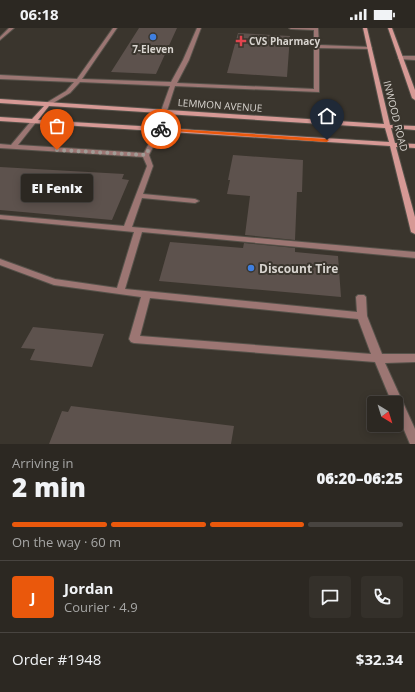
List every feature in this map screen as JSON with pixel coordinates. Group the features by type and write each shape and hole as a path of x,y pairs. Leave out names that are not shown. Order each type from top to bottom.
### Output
{"main road":[{"name":"INWOOD ROAD","path":"365,28 392,145 415,232"},
{"name":"INWOOD ROAD","path":"390,28 415,98"},
{"name":"LEMMON AVENUE","path":"0,101 415,128"},
{"path":"34,121 48,104"},
{"path":"159,129 164,111"},
{"path":"0,119 415,146"}],"lane":[{"path":"0,39 12,28"},
{"path":"48,104 68,92 78,81 115,28"},
{"path":"164,111 173,84 186,60 199,28"},
{"path":"0,77 317,91 316,29 291,28"},
{"path":"317,46 370,48"},
{"path":"401,58 415,58"},
{"path":"13,147 34,121"},
{"path":"127,229 150,166 146,155 159,129"},
{"path":"0,146 146,155"},
{"path":"139,196 194,200"},
{"path":"0,218 415,255"},
{"path":"120,292 139,230"},
{"path":"0,262 54,282 120,292 362,316"},
{"path":"146,295 134,339 378,358 415,358"},
{"path":"361,297 362,316 378,358 415,442"}],"building":[{"path":"139,28 177,28 156,74 111,72"},
{"name":"CVS Pharmacy","path":"238,33 290,36 287,77 227,73"},
{"path":"233,155 303,160 302,192 297,192 295,240 245,235 250,196 227,194"},
{"path":"0,167 124,174 122,179 129,180 112,220 0,210"},
{"name":"Discount Tire","path":"170,242 243,248 244,243 295,248 295,252 338,256 341,297 159,281"},
{"path":"33,327 104,334 92,367 30,360 35,349 21,348"},
{"path":"71,406 234,426 231,444 49,444 62,411 68,412"}],"way so far":[{"path":"57,150 146,155 159,129 161,129"}],"place":[{"name":"7-Eleven","path":"153,37"},
{"name":"CVS Pharmacy","path":"241,41"},
{"name":"El Fenix","path":"57,150"},
{"name":"Discount Tire","path":"251,268"}],"route":[{"path":"161,129 327,140"}]}
